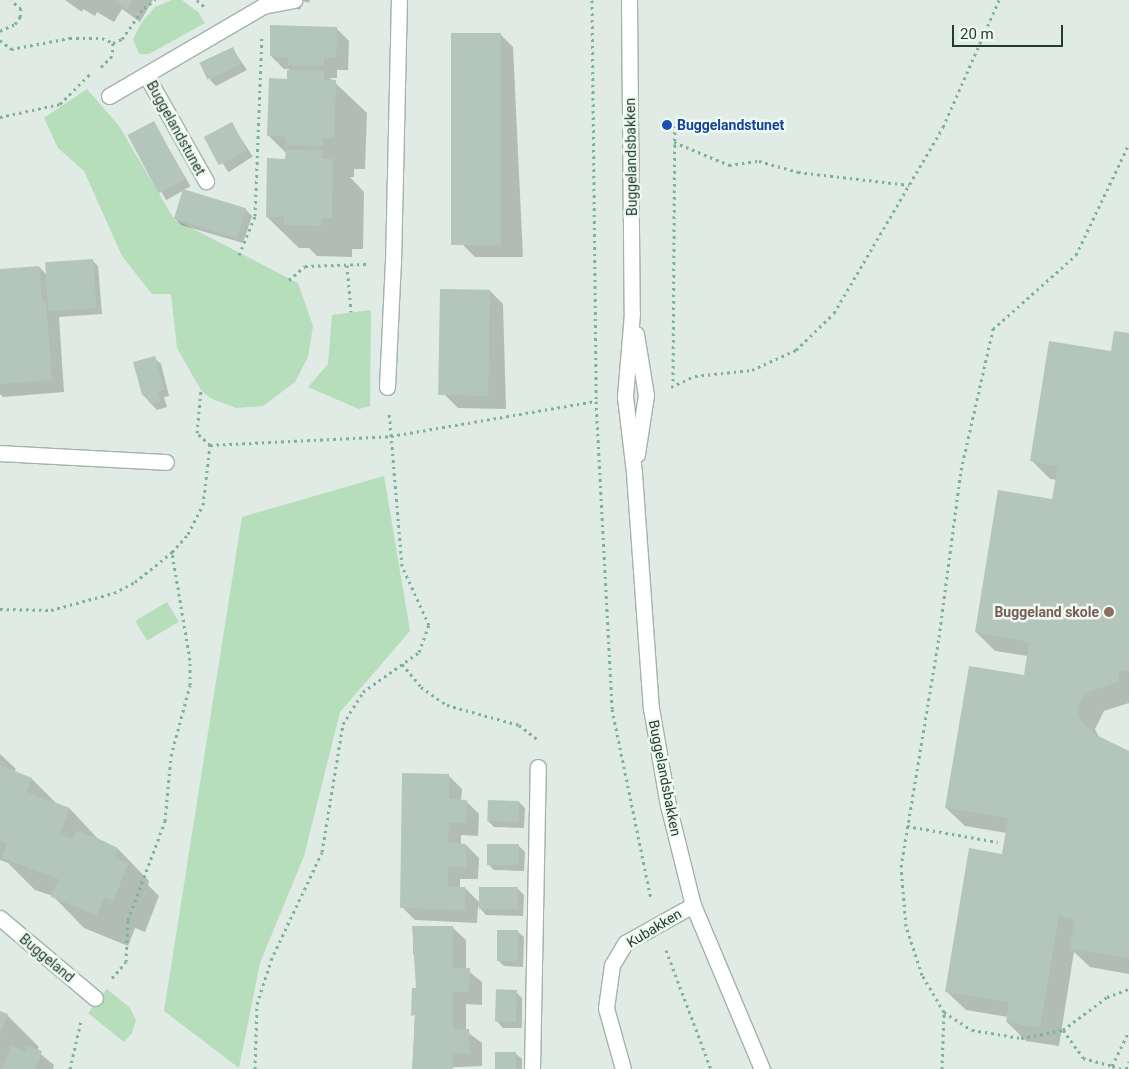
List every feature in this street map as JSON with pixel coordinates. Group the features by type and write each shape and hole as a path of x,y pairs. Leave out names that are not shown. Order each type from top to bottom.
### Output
{"street":[{"name":"Buggelandstunet","path":"109,96 263,6 294,0"},
{"path":"387,387 393,262 399,0"},
{"name":"Buggelandsbakken","path":"629,0 632,313 625,396 634,473 651,708 668,805 693,905 762,1069"},
{"name":"Buggelandstunet","path":"146,75 206,182"},
{"name":"Buggelandsbakken","path":"632,313 646,395 634,473"},
{"path":"0,453 166,462"},
{"path":"532,1069 538,767"},
{"name":"Kubakken","path":"623,1069 606,1008 607,984 612,965 624,944 693,905"},
{"name":"Buggeland","path":"0,918 95,998"}],"path":[{"path":"0,31 15,24 20,17 21,9 11,0"},
{"path":"0,40 11,48 70,38 102,38 113,43 122,39 144,8 155,0"},
{"path":"667,390 695,376 752,370 796,350 834,312 943,127 999,0"},
{"path":"239,255 255,216 263,6"},
{"path":"0,117 60,104 84,78 112,56 113,43"},
{"path":"673,386 675,126"},
{"path":"674,142 728,165 760,161 798,172 909,185"},
{"path":"1129,144 1076,255 993,329 961,470 939,637 900,867 906,926 922,975 944,1012 972,1030 1021,1038 1063,1030 1107,997 1129,989"},
{"path":"290,280 305,266 393,262"},
{"path":"347,265 351,312"},
{"path":"255,1069 258,1004 270,960 322,852 343,724 363,692 419,652 429,625 402,566 387,387"},
{"path":"201,390 197,433 210,445 391,436 596,401"},
{"path":"0,609 51,610 114,593 135,582 172,552 188,534 203,505 210,445"},
{"path":"126,962 128,920 165,821 171,756 190,686 190,660 172,552"},
{"path":"402,664 421,687 447,705 519,725 539,740 538,767"},
{"path":"907,826 998,842"},
{"path":"942,1069 944,1012"},
{"path":"1063,1030 1083,1058 1122,1069"},
{"path":"1112,1066 1129,1031"},
{"path":"1126,1069 1129,1062"}],"green space":[{"path":"172,0 182,0 198,12 205,23 149,54 139,54 133,39 142,22 155,7"},
{"path":"87,89 119,126 174,219 298,283 313,326 308,357 295,382 263,406 236,408 210,398 201,390 177,348 171,294 152,294 122,256 84,171 58,148 44,118"},
{"path":"371,310 370,406 359,409 308,387 328,364 332,315"},
{"path":"384,476 410,631 340,712 304,856 260,963 239,1068 164,1011 242,517"},
{"path":"167,602 179,622 147,641 135,621"},
{"path":"107,989 130,1008 136,1020 132,1033 124,1042 88,1013"}],"building":[{"path":"115,0 133,0 127,10"},
{"path":"270,25 337,27 336,58 324,57 324,66 288,65 288,57 270,56"},
{"path":"451,33 501,33 501,245 451,245"},
{"path":"233,47 241,64 207,80 199,63"},
{"path":"287,70 324,71 324,79 336,80 334,138 323,138 323,146 285,145 285,137 267,136 269,78 287,79"},
{"path":"154,121 185,179 158,193 128,135"},
{"path":"232,122 247,150 219,165 204,137"},
{"path":"286,150 322,150 322,159 333,159 332,218 321,218 321,226 284,225 284,217 266,217 267,158 285,159"},
{"path":"183,189 246,208 237,238 174,219"},
{"path":"93,259 96,308 49,311 45,262"},
{"path":"39,266 42,301 46,301 52,380 0,384 0,269"},
{"path":"440,289 490,290 488,396 438,395"},
{"path":"1114,331 1129,333 1129,671 1120,670 1118,682 1085,693 1077,709 1079,718 1094,734 1129,751 1129,958 1070,949 1075,919 1059,916 1040,1028 1006,1022 1009,1002 945,992 969,848 1002,854 1008,818 945,808 969,666 1024,675 1029,642 975,632 998,490 1052,499 1058,466 1030,461 1049,341 1111,351"},
{"path":"155,356 164,390 158,391 161,401 150,404 147,394 142,395 133,362"},
{"path":"0,765 32,778 27,792 70,808 60,834 73,839 77,831 118,848 115,858 128,864 113,901 104,897 97,915 51,897 59,879 2,858 7,844 0,841"},
{"path":"402,773 449,774 449,799 467,800 466,823 449,823 448,843 466,844 466,867 448,867 448,887 465,887 465,910 400,908"},
{"path":"488,800 519,801 518,822 487,821"},
{"path":"487,844 519,844 519,865 487,865"},
{"path":"479,887 518,887 518,909 479,909"},
{"path":"412,926 453,926 453,968 470,968 469,992 453,992 453,1029 469,1029 470,1054 453,1053 453,1069 412,1069 415,1015 411,1016 412,988 416,988"},
{"path":"497,930 518,930 518,961 497,961"},
{"path":"496,989 517,990 516,1022 495,1021"},
{"path":"0,1011 8,1014 0,1034"},
{"path":"11,1046 25,1051 27,1046 42,1051 35,1069 2,1069"},
{"path":"495,1052 516,1052 516,1069 495,1069"}],"place":[{"name":"Buggelandstunet","path":"667,125"},
{"name":"Buggeland skole","path":"1109,612"}]}
